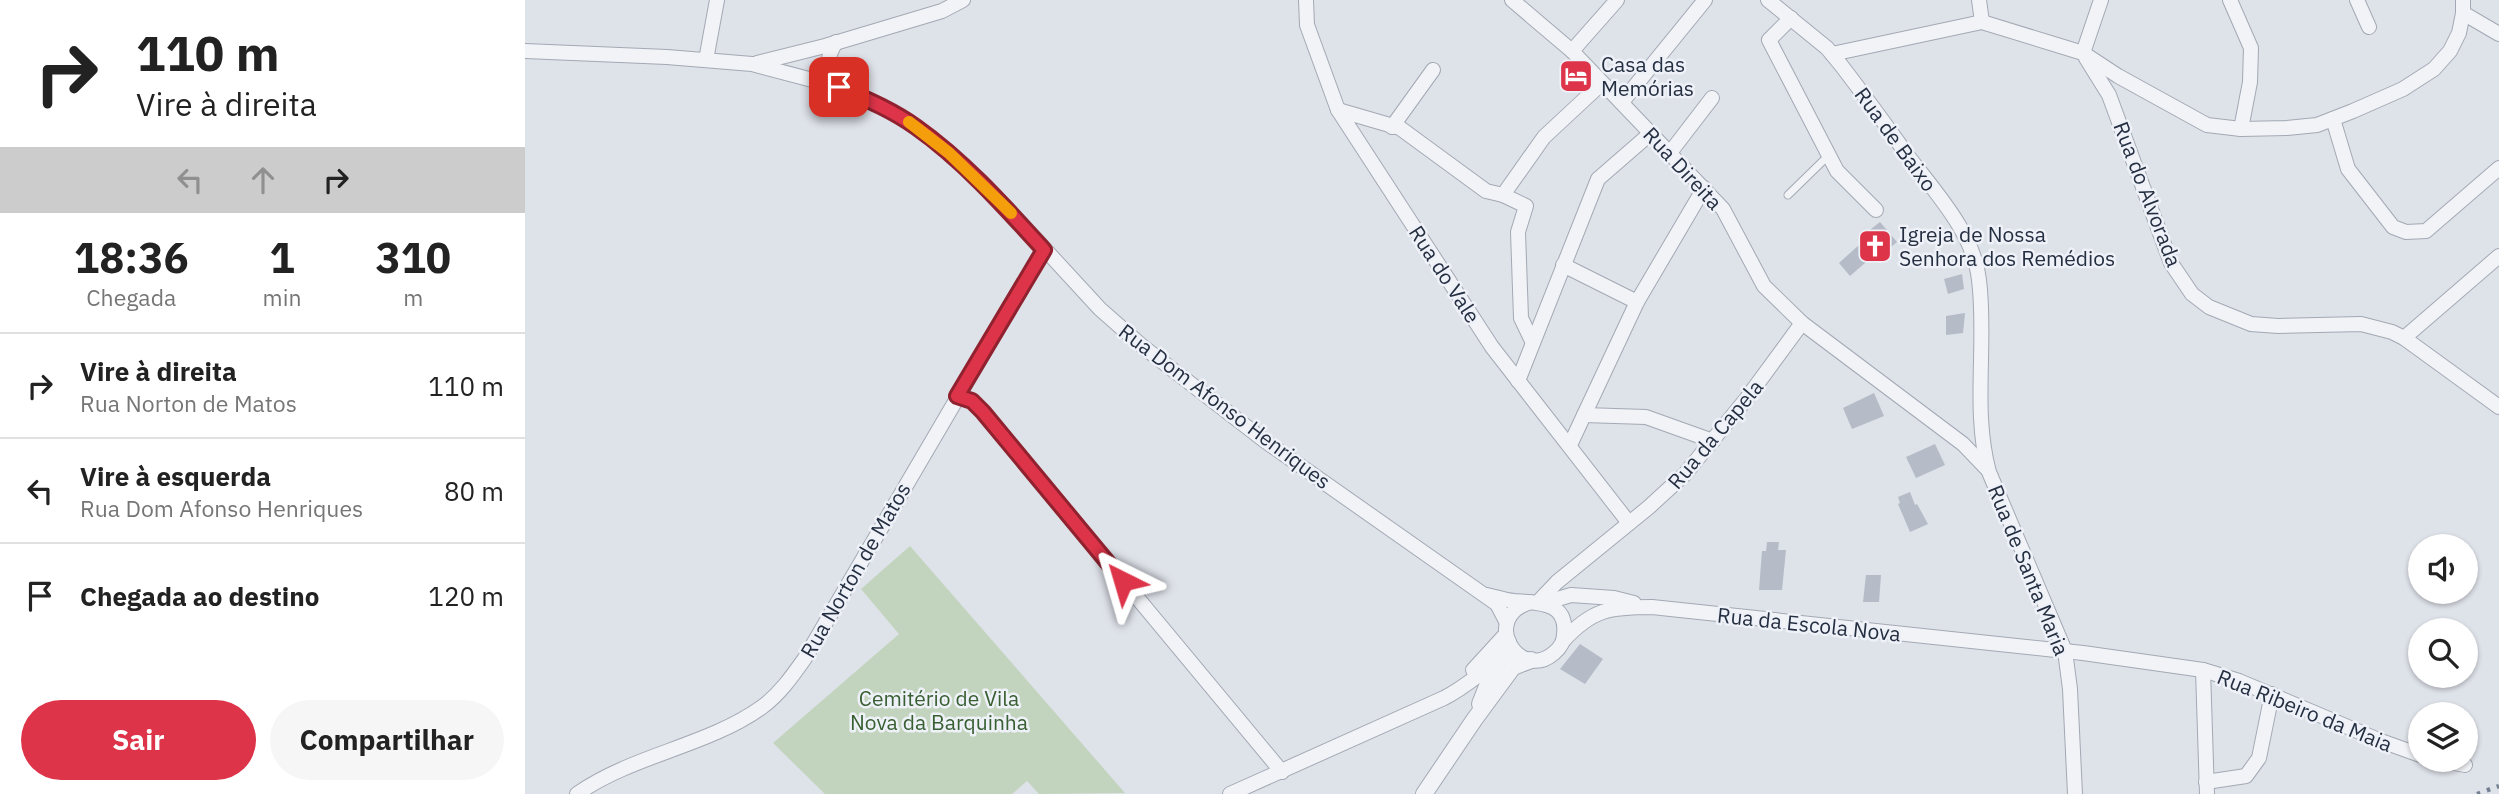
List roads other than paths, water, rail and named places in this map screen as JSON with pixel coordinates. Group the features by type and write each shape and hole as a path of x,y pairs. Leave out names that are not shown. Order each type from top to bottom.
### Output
{"street":[{"path":"706,60 717,0"},
{"path":"752,64 836,43 942,11 963,0"},
{"name":"Rua do Vale","path":"1306,0 1307,24 1338,110 1492,347 1629,523"},
{"name":"Rua Direita","path":"1512,0 1572,51 1723,209 1764,286 1802,323 1963,444 1989,472"},
{"path":"1572,51 1617,0"},
{"path":"1622,102 1705,0"},
{"name":"Rua de Baixo","path":"1769,0 1832,54 1962,231 1974,257 1979,278 1983,450 1989,472"},
{"path":"1979,0 1982,22"},
{"path":"2083,53 2101,0"},
{"path":"2230,0 2251,48 2251,82 2241,129"},
{"path":"2357,0 2369,27"},
{"path":"1832,54 1982,22 2083,53 2118,76 2207,125 2241,129 2317,125 2403,89 2434,69 2450,51 2459,33 2463,7 2499,34"},
{"path":"1791,18 1769,40 1837,171 1876,210"},
{"path":"836,43 828,62 829,72 839,87"},
{"name":"Rua Dom Afonso Henriques","path":"525,51 752,64 839,87 897,115 936,142 1006,207 1117,326 1190,385 1497,604 1509,638"},
{"name":"Rua do Alvorada","path":"2083,53 2109,95 2159,235 2171,263 2192,294 2210,307 2251,324 2361,324 2392,332 2499,407"},
{"path":"1392,127 1433,70"},
{"path":"1503,195 1544,136 1601,84"},
{"path":"1669,154 1711,99"},
{"path":"1338,110 1400,128 1486,191 1526,205 1518,232 1521,318 1532,341"},
{"path":"2333,119 2347,169 2393,227 2406,232 2426,232 2499,168"},
{"path":"1518,381 1598,178 1651,133"},
{"path":"1570,445 1637,302 1704,188"},
{"name":"Rua Norton de Matos","path":"577,794 598,779 731,724 763,706 787,682 805,658 1044,250"},
{"path":"2404,338 2499,256"},
{"path":"1563,265 1637,302"},
{"name":"Rua da Capela","path":"1538,602 1583,560 1685,474 1802,323"},
{"path":"957,396 972,401 983,412 1282,772"},
{"path":"1584,415 1646,417 1713,441"},
{"name":"Rua de Santa Maria","path":"1989,472 2065,651 2070,689 2075,794"},
{"name":"Rua da Capela","path":"1571,595 1568,589 1569,581 1583,560"},
{"name":"Rua Dom Afonso Henriques","path":"1482,593 1510,600 1538,602"},
{"path":"1474,720 1509,638 1516,609 1571,595 1614,598 1652,607"},
{"path":"1425,794 1513,667 1550,656 1563,641 1564,622 1553,607 1538,602"},
{"name":"Rua da Escola Nova","path":"1563,641 1579,623 1592,615 1626,607 1652,607 2065,651"},
{"path":"1444,698 1509,638"},
{"path":"1509,638 1531,660"},
{"name":"Rua Ribeiro da Maia","path":"2065,651 2203,670 2272,694 2408,751"},
{"path":"1230,794 1444,698 1467,686 1485,668 1498,660"},
{"path":"2203,670 2206,788 2246,775 2259,758 2272,694"}],"lane":[{"path":"1789,195 1828,156"}],"railway":[{"path":"2477,794 2499,786"}],"place":[{"name":"Casa das Memórias","path":"1576,76"},
{"name":"Igreja de Nossa Senhora dos Remédios","path":"1875,246"}],"park label":[{"name":"Cemitério de Vila Nova da Barquinha","path":"939,710"}]}
